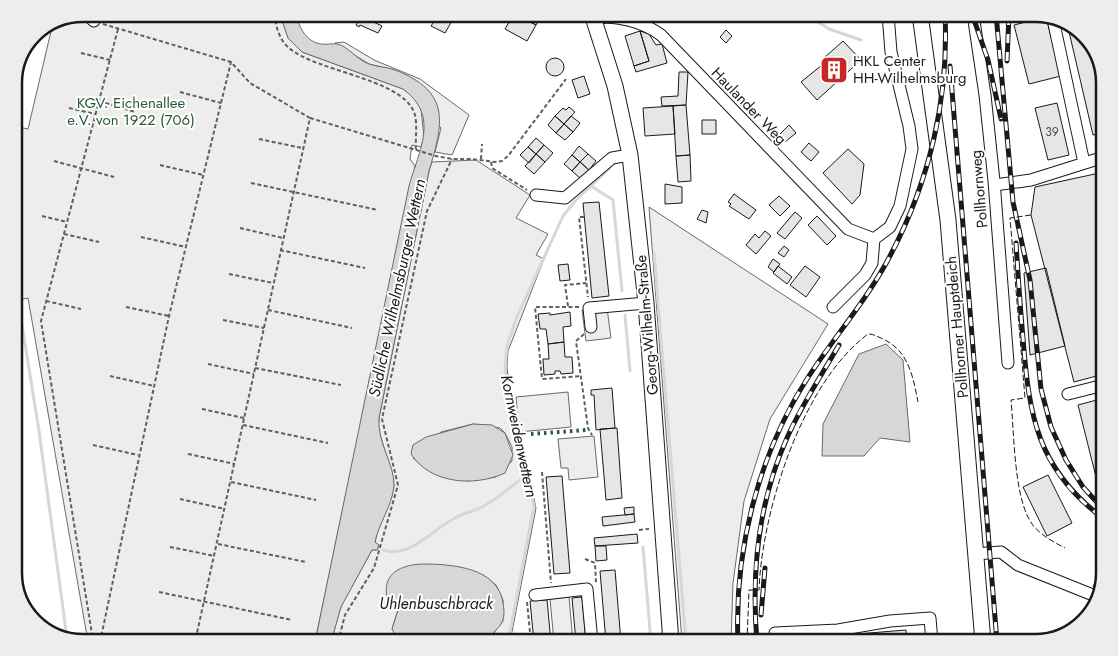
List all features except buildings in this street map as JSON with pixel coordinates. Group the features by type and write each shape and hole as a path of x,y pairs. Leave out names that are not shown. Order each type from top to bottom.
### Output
{"main road":[{"name":"Georg-Wilhelm-Straße","path":"595,22 615,86 630,154 646,302 670,634"},
{"name":"Pollhorner Hauptdeich","path":"921,22 948,220 982,634"}],"street":[{"name":"Haulander Weg","path":"630,22 646,26 661,35 848,230 874,239"},
{"path":"833,307 865,275 872,263 874,239 890,227 900,206 912,149 909,126 892,52 889,22"},
{"name":"Pollhornweg","path":"974,22 995,185 1008,363"},
{"path":"1055,26 1084,163"},
{"path":"536,195 565,198 612,158 630,154"},
{"path":"995,185 1031,180 1095,160"},
{"path":"591,327 590,308 646,302"},
{"path":"1068,394 1096,387"},
{"path":"975,554 1001,552 1018,565 1091,594"},
{"path":"535,594 587,589 591,634"},
{"path":"775,634 838,630 890,621 930,618 931,634"}],"path":[{"path":"102,22 118,29 231,62 250,83 310,118 416,151 452,160 502,161 508,156 566,79"},
{"path":"276,22 277,30 288,48 316,62 379,85 405,100 414,113 416,151"},
{"path":"92,634 41,320 118,29"},
{"path":"81,52 110,60"},
{"path":"100,634 169,316 231,62"},
{"path":"180,92 221,103"},
{"path":"99,102 135,112"},
{"path":"69,108 95,114"},
{"path":"197,634 310,118"},
{"path":"260,139 302,148"},
{"path":"480,160 482,144"},
{"path":"339,634 345,615 374,568 398,485 382,419 427,211 452,160"},
{"path":"54,162 114,177"},
{"path":"491,162 492,168 536,195"},
{"path":"160,165 204,175"},
{"path":"251,184 378,210"},
{"path":"42,216 67,222"},
{"path":"581,376 542,379 536,307 568,306 590,308 579,217 584,216"},
{"path":"240,228 283,238"},
{"path":"64,234 99,242"},
{"path":"141,237 186,247"},
{"path":"582,241 586,240"},
{"path":"280,250 365,268"},
{"path":"584,265 589,264"},
{"path":"229,274 273,283"},
{"path":"568,306 565,285 586,283"},
{"path":"46,301 81,308"},
{"path":"126,307 169,316"},
{"path":"268,310 352,328"},
{"path":"223,320 264,328"},
{"path":"591,327 576,341 585,391 588,428 592,435"},
{"path":"208,364 254,374"},
{"path":"255,368 341,386"},
{"path":"110,376 154,386"},
{"path":"202,409 244,418"},
{"path":"243,425 328,443"},
{"path":"93,445 138,455"},
{"path":"188,454 235,464"},
{"path":"542,472 552,593"},
{"path":"231,482 316,500"},
{"path":"180,499 225,509"},
{"path":"639,530 649,529"},
{"path":"218,544 306,562"},
{"path":"170,547 215,556"},
{"path":"159,592 292,620"},
{"path":"530,634 527,601 535,594"}],"shaded area":[{"path":"84,22 283,22 288,38 302,52 403,89 412,96 421,108 424,137 421,147 412,145 410,159 415,166 317,634 87,634 28,298 23,299 23,128 28,129 51,33 60,27"},
{"path":"344,42 374,60 420,79 469,115 452,155 435,152 441,128 394,70 369,64 335,43"},
{"path":"476,160 530,195 516,218 548,234 536,255 544,259 508,351 507,367 510,395 519,431 516,397 568,392 571,427 519,432 536,508 512,634 493,634 503,621 503,600 496,585 483,575 388,581 387,598 398,610 392,629 397,634 333,634 341,606 372,550 377,550 379,545 375,543 377,532 392,496 394,485 378,428 379,418 432,162","holes":["473,424 500,428 505,433 512,447 512,461 496,477 468,481 431,472 413,458 441,432"]},
{"path":"649,207 828,324 770,419 744,501 733,583 731,634 681,634"},
{"path":"607,308 611,338 586,341 582,310"},
{"path":"594,436 598,477 569,480 568,468 561,468 558,439"},
{"path":"569,597 572,634 553,634 550,599"}],"water":[{"name":"Südliche Wilhelmsburger Wettern","path":"283,22 298,22 307,37 316,43 341,45 365,62 395,70 413,79 426,88 434,99 439,111 438,138 429,171 379,418 383,445 394,478 393,493 375,542 379,545 377,550 372,550 341,607 333,634 317,634 409,186 424,134 424,122 421,110 414,99 403,89 302,52 288,38"},
{"path":"886,344 903,360 910,442 880,438 864,456 822,456 823,424 859,354"},
{"path":"473,424 492,425 505,433 513,455 505,473 480,480 454,480 429,472 411,454 413,445 426,437"},
{"name":"Uhlenbuschbrack","path":"414,565 459,567 483,575 492,582 499,591 504,610 502,622 493,634 395,634 392,629 398,610 387,598 387,582 395,572"}],"waterway":[{"path":"818,22 829,29 861,40"},
{"name":"Kornweidenwettern","path":"510,634 534,506 509,399 505,369 507,346 516,319 563,216 576,200 610,168"},
{"path":"591,186 613,200 622,291"},
{"path":"654,253 685,634"},
{"path":"625,315 630,371"},
{"path":"23,331 39,431 66,630"},
{"path":"383,550 393,552 412,547 458,516 492,501 527,474"},
{"path":"643,547 650,634"}],"railway":[{"path":"738,634 740,573 745,539 753,505 775,440 807,379 882,271 905,226 916,197 926,167 940,107 944,76 945,22"},
{"path":"975,22 988,60 1001,119"},
{"path":"997,22 1013,202 1030,280 1041,389 1051,427 1066,460 1083,487 1096,501"},
{"path":"1007,61 1009,22"},
{"path":"950,66 996,634"},
{"path":"1016,243 1025,366 1034,416 1041,439 1064,481 1096,512"},
{"path":"756,634 756,564 763,513 769,487 787,438 839,345"},
{"path":"761,615 765,568"}],"hedge":[{"path":"531,434 587,430"}],"fence":[{"path":"1031,215 1010,218 1025,398 1011,400 1016,461 1020,494 1029,519 1040,532 1065,548"},
{"path":"747,634 749,590 759,590 762,558 777,487 805,416 824,384 844,356 868,334 872,334 892,344 899,350 912,374 918,402"}],"place":[{"name":"HKL Center HH-Wilhelmsburg","path":"834,70"}],"park label":[{"name":"KGV. Eichenallee e.V. von 1922 (706)","path":"131,112"}]}
